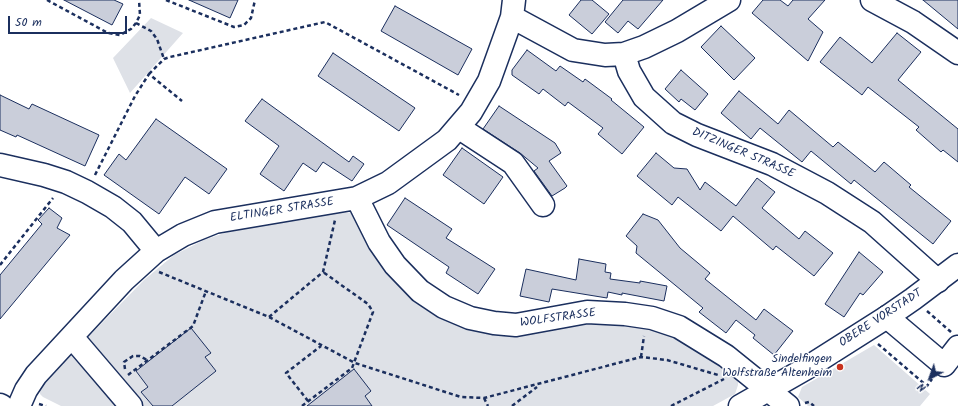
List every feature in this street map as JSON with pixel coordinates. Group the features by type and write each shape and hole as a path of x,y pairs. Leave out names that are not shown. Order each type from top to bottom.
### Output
{"street":[{"path":"513,9 573,50 605,55 624,54 644,47 677,31 729,0"},
{"path":"872,0 913,22 958,53"},
{"name":"ELTINGER STRASSE","path":"19,406 26,390 36,375 72,337 151,255 182,235 215,222 348,200 388,183 447,140 476,104 498,60 513,9"},
{"name":"DITZINGER STRASSE","path":"624,54 629,71 644,97 673,123 697,135 772,164 826,193 872,222 938,281"},
{"path":"458,127 513,163 543,205"},
{"path":"0,165 66,182 113,207 132,222 151,255"},
{"name":"WOLFSTRASSE","path":"348,200 395,265 420,291 444,307 470,318 494,323 516,324 587,312 625,314 652,318 679,327 726,356 788,406"},
{"name":"OBERE VORSTADT","path":"740,406 887,317 958,265"},
{"path":"887,317 944,365 954,339"},
{"path":"72,337 131,406"}],"path":[{"path":"47,0 108,33 120,35 131,29 136,23 140,15 139,0"},
{"path":"166,0 234,27 244,25 251,18 255,0"},
{"path":"87,192 135,96 149,74 164,59 325,22 476,104"},
{"path":"136,23 151,31 157,39 164,59"},
{"path":"149,74 182,102"},
{"path":"0,265 66,182"},
{"path":"269,316 322,272 348,200"},
{"path":"151,255 154,269 163,274 269,316 321,346 355,363 461,397 484,398 539,385 641,357 667,360 726,377 672,406"},
{"path":"302,406 352,368 373,312 368,304 322,272"},
{"path":"130,373 193,326 206,291"},
{"path":"913,299 954,339"},
{"path":"864,331 926,386 944,365"},
{"path":"308,401 286,373 321,346"},
{"path":"130,382 124,362 136,355 146,360"},
{"path":"512,406 539,385"},
{"path":"484,398 488,406"}],"shaded area":[{"path":"151,18 183,33 130,93 113,58"},
{"path":"340,212 355,213 414,298 549,328 613,322 650,329 677,338 703,351 738,379 735,394 713,406 61,406 40,394 40,388 44,382 144,280 174,255 204,240 239,228"},
{"path":"874,345 930,394 920,406 808,406 798,397 802,387"}],"building":[{"path":"64,0 114,0 123,4 112,25"},
{"path":"189,0 238,0 230,18"},
{"path":"581,0 592,0 609,14 592,34 569,15"},
{"path":"623,0 663,0 638,29 628,21 618,33 605,22"},
{"path":"763,0 780,0 788,6 793,0 825,0 808,19 823,32 808,61 752,13"},
{"path":"923,0 958,0 958,29"},
{"path":"395,6 472,49 458,75 381,31"},
{"path":"721,26 755,58 734,80 701,47"},
{"path":"897,33 921,52 898,80 958,129 958,162 943,150 941,152 916,130 919,127 868,87 862,95 820,62 840,37 872,63"},
{"path":"527,50 556,71 560,66 583,82 585,79 612,99 611,100 644,127 622,154 598,134 603,128 568,102 565,106 543,89 539,94 512,75 512,70"},
{"path":"333,53 415,108 399,131 318,76"},
{"path":"681,70 708,94 695,110 681,99 679,102 665,89"},
{"path":"739,91 778,124 789,110 833,147 838,142 875,172 884,162 911,185 909,187 951,221 933,244 854,180 851,184 811,151 802,162 760,128 751,139 721,113"},
{"path":"0,95 29,109 32,104 99,135 85,166 17,135 16,137 0,130"},
{"path":"262,99 349,162 353,156 364,164 352,181 323,162 316,172 303,163 284,191 260,174 279,146 245,121"},
{"path":"499,106 555,143 561,153 549,161 567,186 565,188 552,196 534,171 538,168 520,153 483,129"},
{"path":"156,119 227,169 209,194 185,177 159,214 104,175 119,154 126,160"},
{"path":"462,148 503,177 484,204 443,175"},
{"path":"656,153 674,168 687,169 700,190 705,182 736,206 757,178 775,192 762,208 799,239 805,231 833,253 814,276 776,246 773,250 733,216 721,231 678,197 672,205 637,176"},
{"path":"405,198 452,229 446,238 495,269 478,294 446,273 449,267 387,225"},
{"path":"49,208 62,218 57,228 70,235 0,319 0,275 42,224 38,220"},
{"path":"643,214 658,220 680,248 710,273 705,279 756,320 764,309 793,331 774,355 753,338 755,335 736,320 726,333 699,312 703,308 636,253 637,246 626,236"},
{"path":"859,252 883,272 863,295 860,293 844,317 825,304"},
{"path":"579,259 606,264 605,272 611,273 610,279 640,283 640,281 667,286 664,301 622,293 622,295 608,292 607,298 552,289 549,302 520,296 526,269 576,280"},
{"path":"191,328 211,353 205,357 216,371 172,406 153,406 141,392 148,387 136,371"},
{"path":"354,369 371,391 365,396 372,406 307,406"}],"place":[{"name":"Sindelfingen Wolfstraße Altenheim","path":"840,367"}]}
